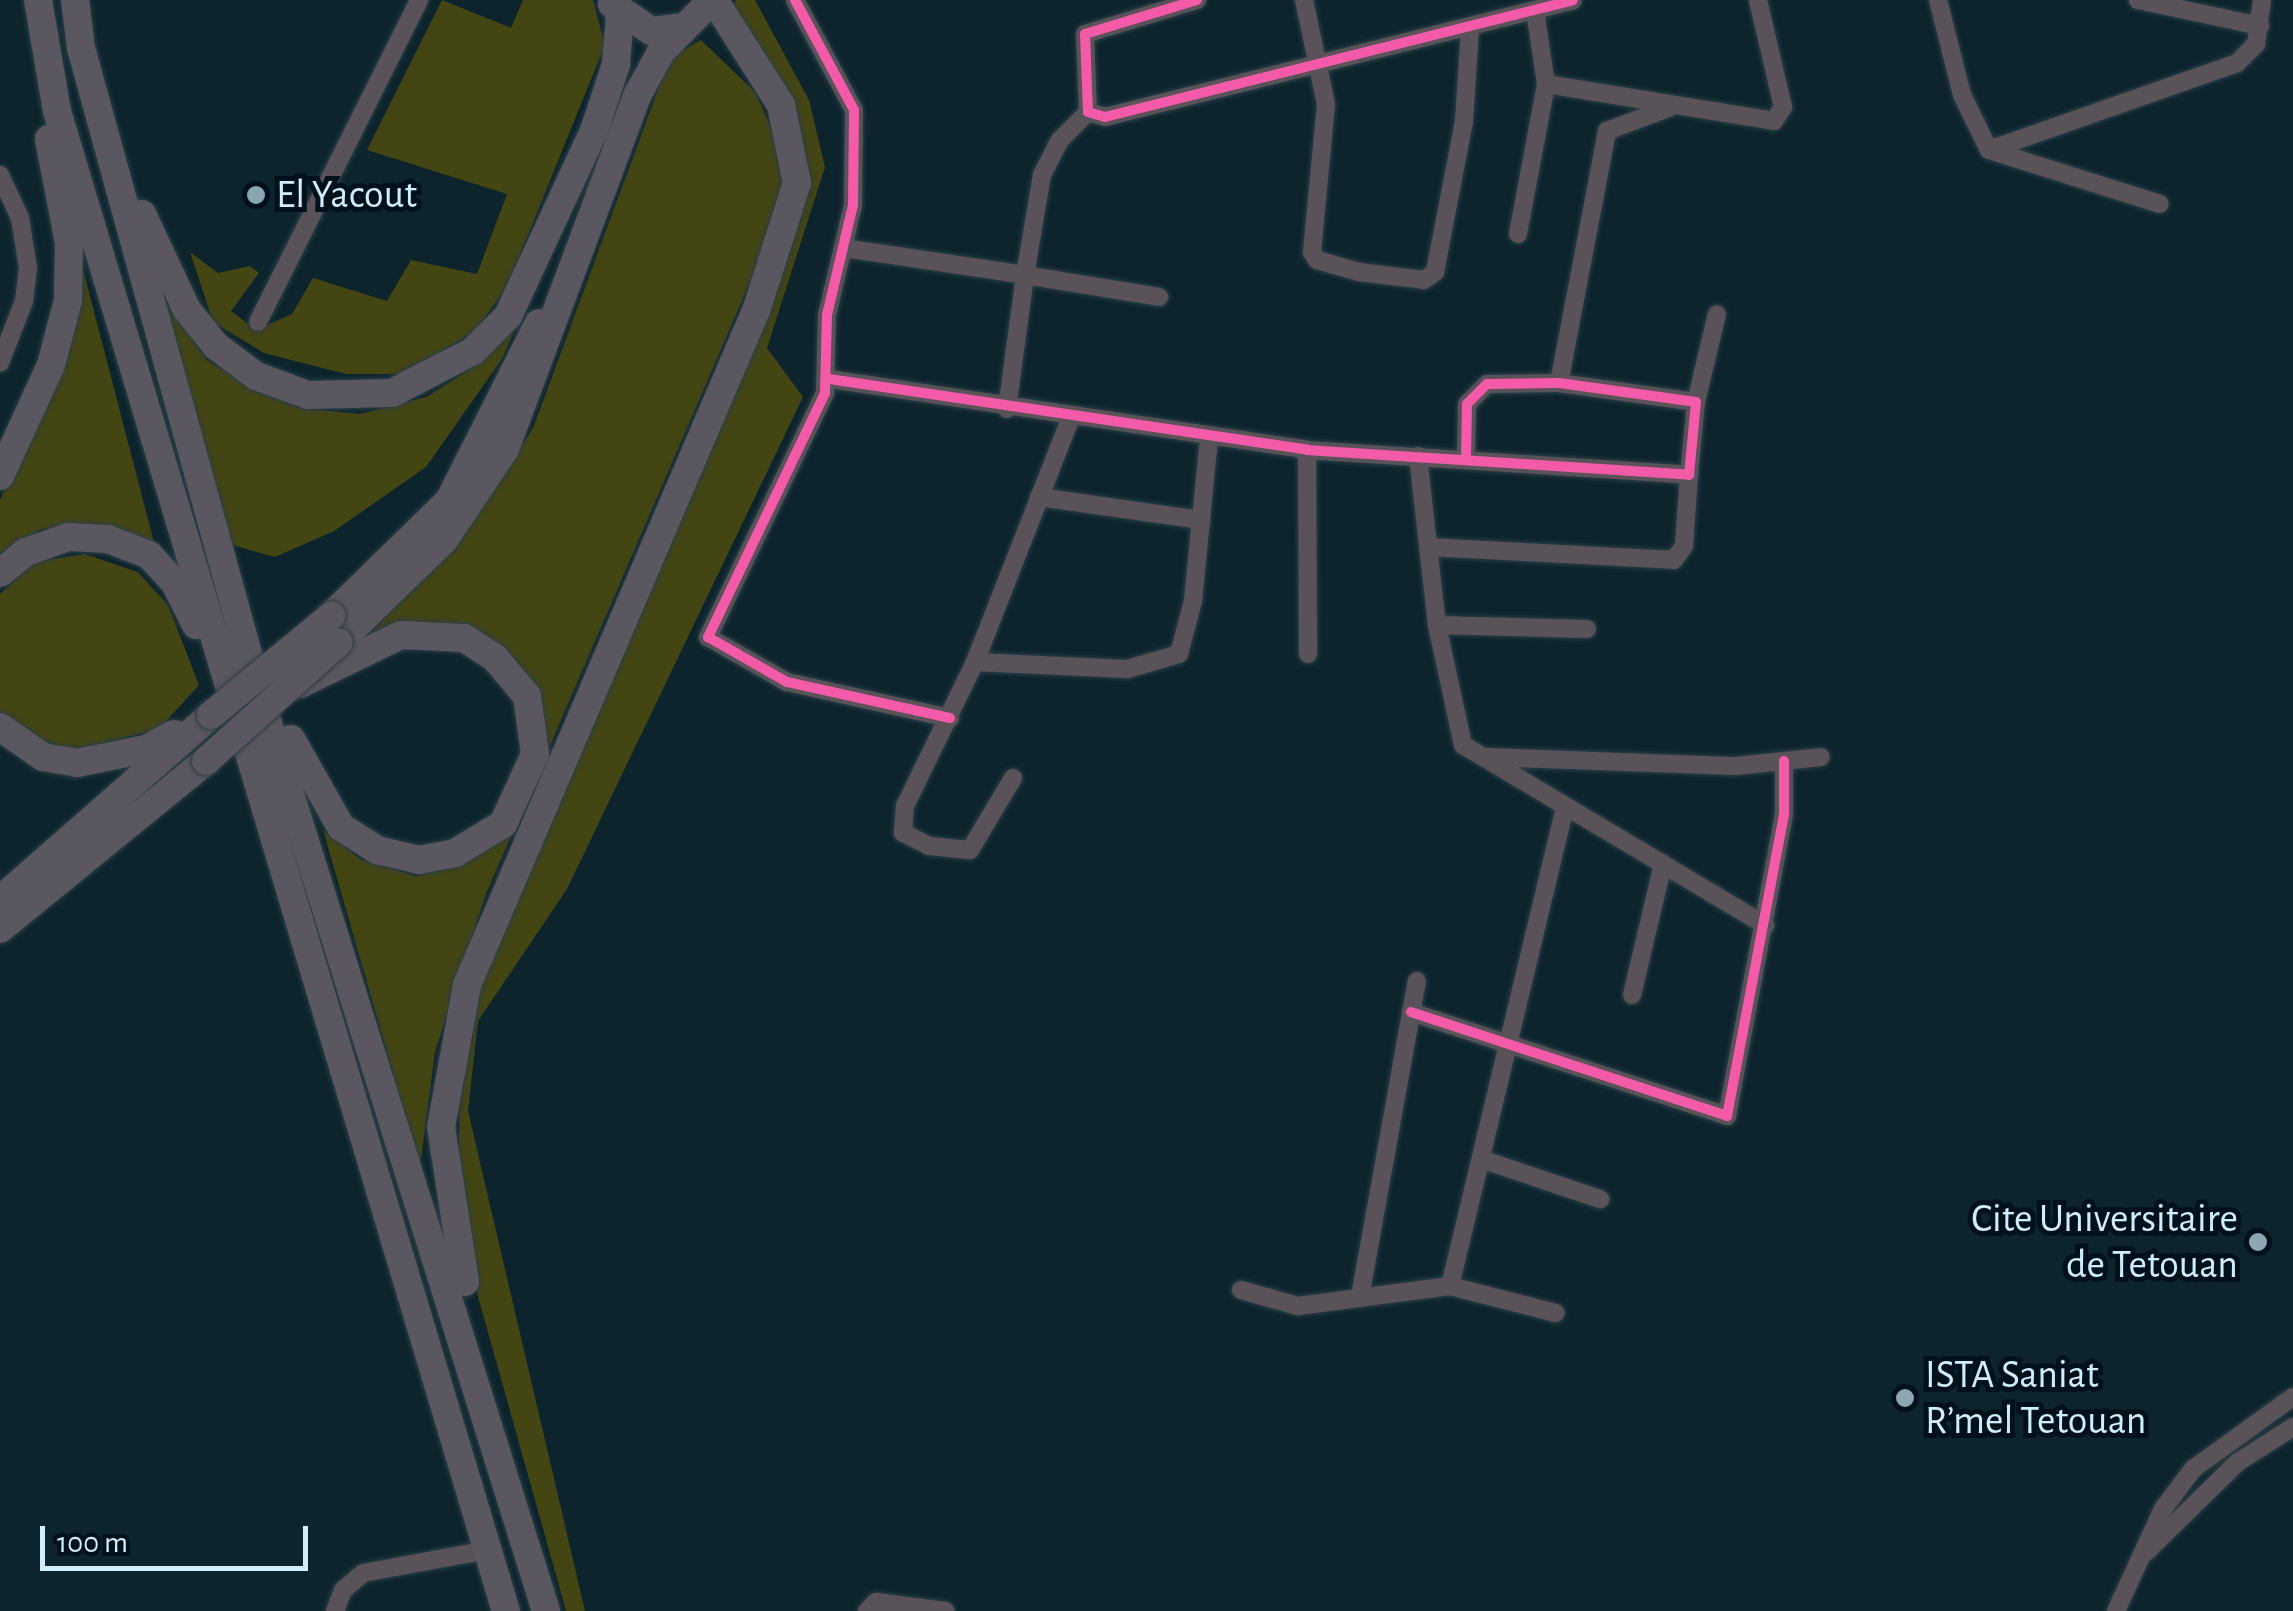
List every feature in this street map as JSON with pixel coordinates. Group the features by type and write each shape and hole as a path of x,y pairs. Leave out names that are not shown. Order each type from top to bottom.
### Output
{"highway":[{"path":"0,476 51,365 68,300 69,243 21,0"},
{"path":"38,0 62,130 432,1353 506,1611"},
{"path":"75,0 81,48 247,636 261,701 509,1476 546,1611"},
{"path":"87,0 122,157 187,310 216,346 256,376 308,395 392,393 473,352 508,316 573,182 616,64"},
{"path":"0,900 211,715 335,629 444,540 506,450 638,94 685,27 713,0 781,105 793,137 795,192 746,336 484,940 448,1056 441,1127 447,1203 512,1445 509,1476"},
{"path":"0,929 206,761 280,693 424,530 474,462 534,340 609,115 616,64 615,8"},
{"path":"615,8 651,31 685,27"},
{"path":"0,573 26,552 68,538 108,539 149,555 191,610 354,1144 432,1353"},
{"path":"247,636 320,800 341,827 377,850 419,860 469,846 512,814 532,772 536,736 527,696 495,658 464,638 419,633 382,641 280,693"},
{"path":"0,727 43,757 77,763 146,749 211,715"}],"street":[{"path":"258,322 419,0"},
{"path":"795,0 854,110 856,178 827,315 829,378 708,637 787,682 950,718"},
{"path":"806,20 811,0"},
{"path":"1007,409 1025,275 1046,164 1088,112 1085,34 1197,0"},
{"path":"1304,0 1326,104 1314,257 1424,280 1436,272 1445,227 1470,28"},
{"path":"1088,112 1104,117 1470,28 1507,8 1536,10 1573,0"},
{"path":"1546,84 1672,107 1778,119 1783,107 1758,0"},
{"path":"1938,0 1962,95 1988,150 2160,204"},
{"path":"2138,0 2260,26"},
{"path":"1988,150 2236,63 2252,52 2262,0"},
{"path":"1518,234 1546,84 1536,10"},
{"path":"1559,383 1607,132 1672,107"},
{"path":"0,363 24,301 28,268 2,187"},
{"path":"843,248 1159,298"},
{"path":"1428,547 1674,560 1684,546 1696,402 1716,314"},
{"path":"829,378 1070,419 1306,450 1689,476"},
{"path":"1466,458 1467,404 1479,389 1559,383 1696,402"},
{"path":"1013,778 970,850 929,846 903,833 905,806 975,662 1070,419"},
{"path":"975,662 1127,669 1167,662 1187,642 1209,438"},
{"path":"1306,450 1308,654"},
{"path":"1418,456 1437,625 1459,738 1482,757 1764,924"},
{"path":"1039,497 1201,520"},
{"path":"1437,625 1587,629"},
{"path":"1482,757 1784,761 1821,757"},
{"path":"1411,1012 1727,1116 1784,816 1784,761"},
{"path":"1450,1286 1566,806"},
{"path":"1632,995 1663,864"},
{"path":"1360,1297 1417,980"},
{"path":"1481,1158 1600,1199"},
{"path":"1241,1290 1282,1306 1450,1286 1556,1313"},
{"path":"2116,1611 2163,1510 2193,1470 2293,1396"},
{"path":"2146,1552 2238,1462 2293,1426"},
{"path":"334,1611 342,1590 363,1572 487,1550"},
{"path":"867,1611 876,1602 945,1611"}],"shaded area":[{"path":"442,0 511,28 523,0 593,0 605,45 507,287 474,332 403,374 346,374 264,353 213,322 190,252 218,273 250,266 259,273 231,311 256,330 292,314 313,278 387,301 411,260 477,274 507,194 367,150"},
{"path":"736,0 755,0 809,100 825,167 767,348 803,397 567,889 478,1021 468,1111 585,1611 566,1611 458,1225 460,1054 495,926 799,182 728,10"},
{"path":"701,40 755,92 782,152 782,191 763,252 486,894 435,1052 420,1167 323,830 360,859 416,876 462,864 528,792 515,686 466,642 362,640 454,549 533,428 670,57"},
{"path":"77,246 155,546 113,528 42,529 0,553 0,500 32,429"},
{"path":"164,299 207,360 258,391 300,408 360,414 426,397 480,363 524,308 502,359 426,467 334,531 275,557 232,545"},
{"path":"85,554 138,572 168,605 199,685 159,729 63,753 0,712 0,594 33,562"}],"cycle path":[{"path":"795,0 854,110 853,205 827,315 825,393 708,637 787,682 950,718"},
{"path":"1197,0 1085,34 1088,112 1105,117 1573,0"},
{"path":"829,379 1307,450 1689,475 1696,402 1559,383 1487,384 1467,404 1466,458"},
{"path":"1411,1012 1727,1116 1784,815 1784,761"}],"place":[{"name":"El Yacout","path":"256,195"},
{"name":"Cite Universitaire de Tetouan","path":"2258,1242"},
{"name":"ISTA Saniat R’mel Tetouan","path":"1905,1398"}]}
